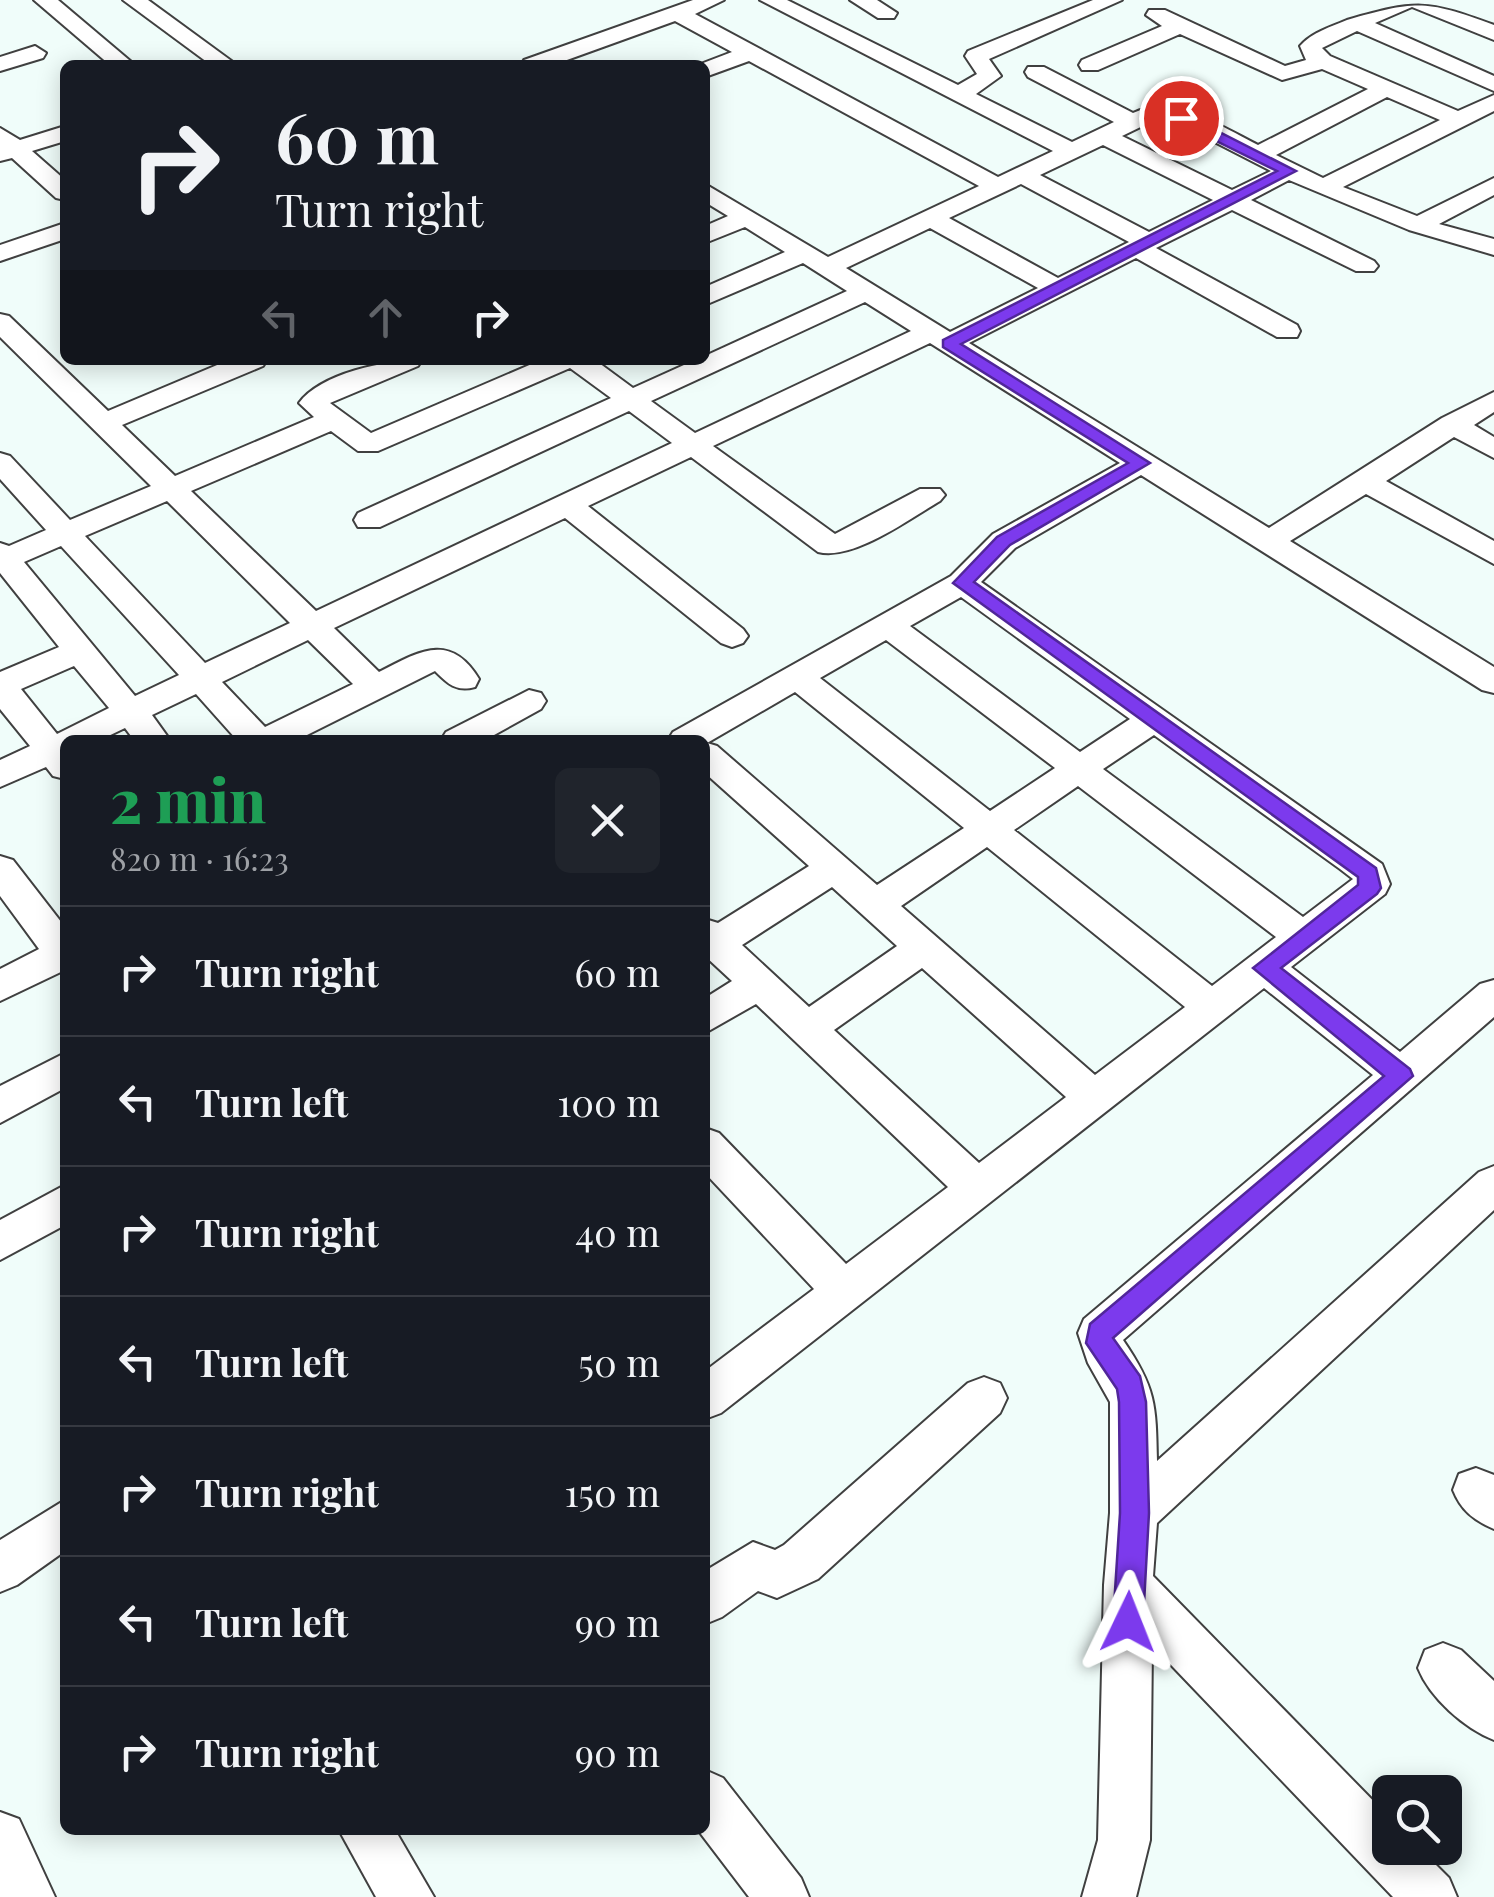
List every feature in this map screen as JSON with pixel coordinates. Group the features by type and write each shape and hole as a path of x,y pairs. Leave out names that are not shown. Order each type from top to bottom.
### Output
{"street":[{"path":"45,0 118,60"},
{"path":"134,0 219,60"},
{"path":"546,60 713,0"},
{"path":"771,0 1071,151"},
{"path":"861,0 886,13"},
{"path":"960,94 990,76 976,56 1111,0"},
{"path":"1460,120 1322,62 1311,53 1312,46 1412,0 1494,33"},
{"path":"677,13 997,186"},
{"path":"1157,15 1289,74 1322,62"},
{"path":"1356,23 1494,84"},
{"path":"1090,66 1180,26"},
{"path":"0,64 35,52"},
{"path":"710,68 750,53"},
{"path":"1036,72 1132,122"},
{"path":"1259,154 1386,88"},
{"path":"1323,188 1494,102"},
{"path":"710,295 930,218 1152,113 1166,114 1259,154 1323,188 1418,225 1494,247"},
{"path":"5,146 60,134"},
{"path":"1103,136 1365,266"},
{"path":"5,146 60,189"},
{"path":"89,735 128,713 568,505 1058,288 1288,171"},
{"path":"1021,175 1288,330"},
{"path":"1418,225 1494,184"},
{"path":"710,195 1494,682"},
{"path":"710,233 746,217"},
{"path":"930,218 1058,288"},
{"path":"0,253 60,237"},
{"path":"710,365 866,292"},
{"path":"0,322 376,687"},
{"path":"50,372 68,365"},
{"path":"103,423 241,365"},
{"path":"396,365 314,400 332,420 368,445 375,444 553,365"},
{"path":"584,365 829,545 840,544 930,495"},
{"path":"369,520 709,365"},
{"path":"1268,542 1494,400"},
{"path":"148,735 3,556 332,420"},
{"path":"1452,424 1494,449"},
{"path":"0,462 251,735"},
{"path":"696,735 962,583 1004,541 1141,463"},
{"path":"1365,481 1494,554"},
{"path":"568,505 732,636"},
{"path":"710,1394 1370,888 1368,873 962,583"},
{"path":"887,625 1304,938"},
{"path":"60,747 0,686 79,651"},
{"path":"278,735 436,658 463,679"},
{"path":"797,676 1214,1008"},
{"path":"467,735 529,701"},
{"path":"877,903 1154,718"},
{"path":"0,775 60,751"},
{"path":"710,758 1095,1099"},
{"path":"835,867 710,938 978,1189"},
{"path":"1,872 60,949"},
{"path":"806,1029 925,946"},
{"path":"0,986 60,956"},
{"path":"1265,968 1401,1076"},
{"path":"710,1015 758,983"},
{"path":"1108,1897 1124,1840 1128,1586 1134,1513 1130,1384 1099,1343 1100,1333 1494,995"},
{"path":"0,1106 60,1073"},
{"path":"710,1150 844,1292"},
{"path":"1134,1513 1494,1184"},
{"path":"0,1242 60,1206"},
{"path":"710,1596 752,1566 777,1574 801,1562 984,1398"},
{"path":"0,1568 60,1526"},
{"path":"1128,1586 1430,1897"},
{"path":"1443,1668 1494,1715"},
{"path":"710,1803 782,1897"},
{"path":"368,1835 407,1897"},
{"path":"0,1838 28,1897"}],"route":[{"path":"1128,1622 1134,1513 1132,1402 1130,1384 1099,1343 1100,1333 1401,1076 1265,968 1370,888 1372,879 1368,873 962,583 1004,541 1141,463 949,343 1288,171 1181,118"}]}
